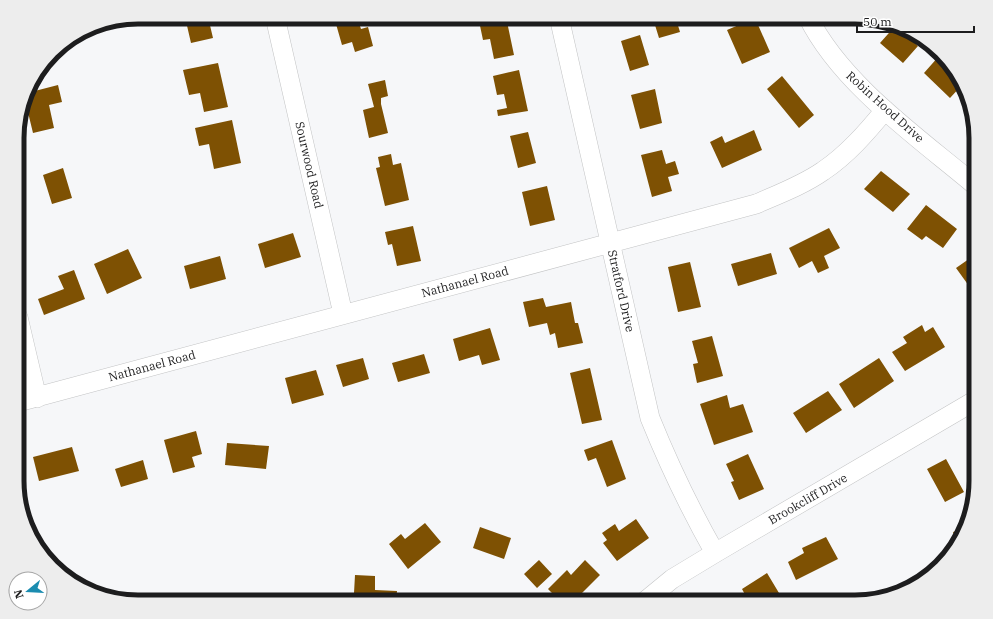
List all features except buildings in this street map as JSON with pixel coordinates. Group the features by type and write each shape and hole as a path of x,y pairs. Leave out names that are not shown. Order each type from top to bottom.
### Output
{"street":[{"name":"Sourwood Road","path":"277,24 343,314"},
{"name":"Stratford Drive","path":"561,24 650,418 663,453 686,503 715,553"},
{"name":"Robin Hood Drive","path":"812,24 846,72 886,110 969,180"},
{"name":"Nathanael Road","path":"24,401 756,204 789,190 823,171 864,135 886,110"},
{"path":"24,343 37,398"},
{"name":"Brookcliff Drive","path":"653,595 672,579 715,553 969,409"}]}
